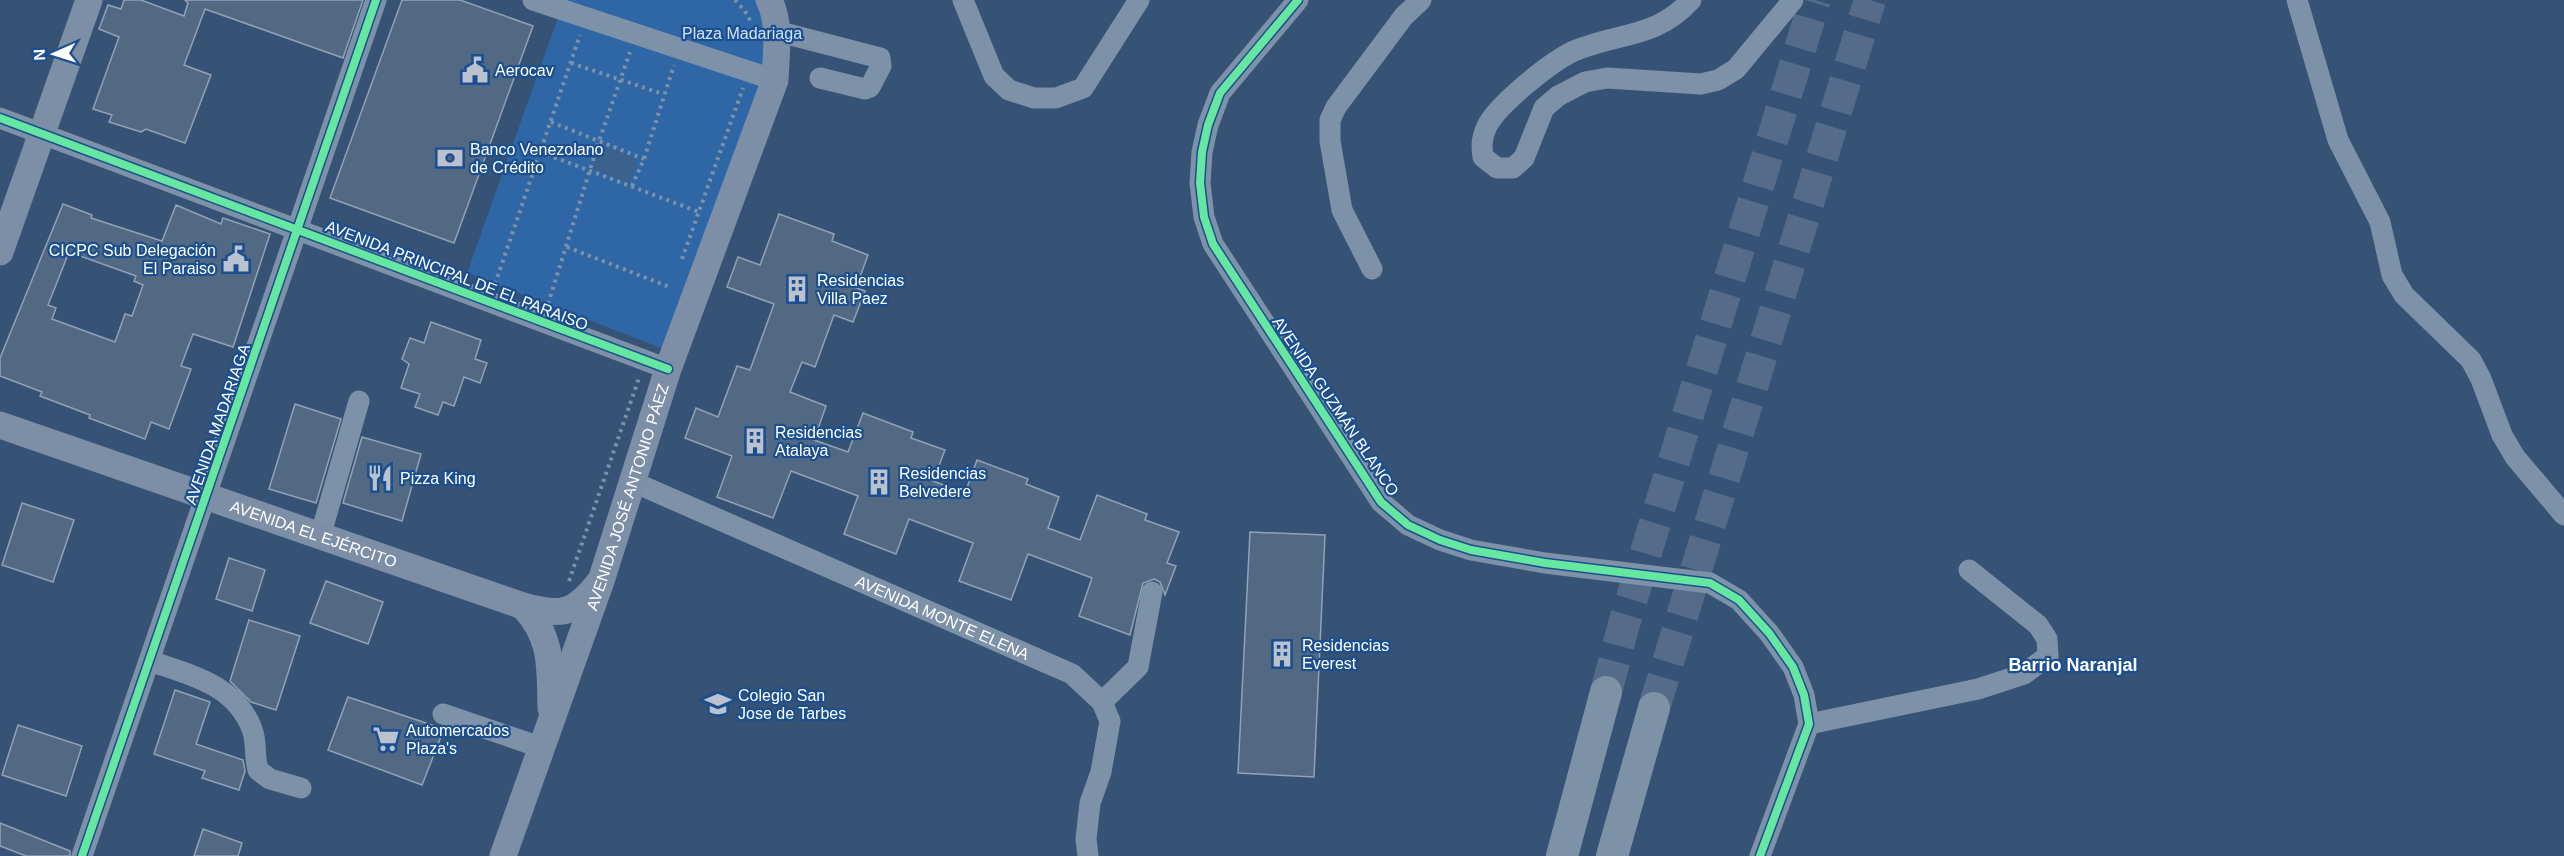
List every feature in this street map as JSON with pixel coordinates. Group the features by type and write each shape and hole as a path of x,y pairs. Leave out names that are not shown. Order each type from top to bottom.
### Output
{"highway":[{"path":"1562,856 1606,693"},
{"path":"1612,856 1654,708"}],"main road":[{"path":"0,252 89,0"},
{"name":"AVENIDA JOSÉ ANTONIO PÁEZ","path":"503,856 548,736 601,581 631,481 656,365 775,80 766,32 773,8 770,0"},
{"name":"AVENIDA EL EJÉRCITO","path":"0,425 320,537 547,612 561,613 574,609 601,581"},
{"path":"524,606 537,620 544,633 548,649 548,736"}],"street":[{"name":"AVENIDA MADARIAGA","path":"82,856 207,498 376,0"},
{"path":"532,0 775,80"},
{"path":"963,0 994,76 1009,90 1034,98 1056,98 1083,88 1139,0"},
{"name":"AVENIDA GUZMÁN BLANCO","path":"1298,0 1220,93 1208,125 1202,152 1200,183 1204,217 1213,244 1381,502 1408,525 1440,540 1471,550 1545,563 1710,583 1739,600 1770,633 1792,667 1804,695 1809,724"},
{"path":"1372,269 1342,210 1330,141 1330,120 1336,107 1404,16 1421,0"},
{"path":"1691,0 1666,21 1647,31 1573,52 1537,76 1506,103 1488,124 1481,142 1483,157 1497,168 1513,168 1524,158 1544,108 1558,96 1585,82 1607,78 1701,84 1718,80 1736,69 1793,0"},
{"path":"2298,0 2338,140 2380,222 2391,275 2404,295 2471,360 2510,450 2564,515"},
{"path":"766,32 880,58 881,62 874,84 865,89 820,78"},
{"name":"AVENIDA PRINCIPAL DE EL PARAISO","path":"0,118 656,365"},
{"path":"320,537 360,401"},
{"name":"AVENIDA MONTE ELENA","path":"631,481 1072,674 1102,702"},
{"path":"1760,856 1809,724 1978,689 2024,674 2048,656 2047,639 2038,625 1969,570"},
{"path":"1088,856 1086,839 1090,803 1101,772 1110,721 1102,702 1137,667 1152,592"},
{"path":"150,661 215,685 232,698 251,728 256,747 258,770 270,780 301,788"},
{"path":"443,714 548,736"}],"path":[{"path":"735,0 766,32"},
{"path":"493,290 582,30"},
{"path":"546,311 598,141 632,47"},
{"path":"632,186 644,159 675,61"},
{"path":"571,63 663,94"},
{"path":"680,266 745,84"},
{"path":"550,122 644,159"},
{"path":"540,152 699,212"},
{"path":"567,248 672,288"},
{"path":"668,299 676,277"},
{"path":"568,586 656,365"}],"green space":[{"name":"Plaza Madariaga","path":"535,0 769,0 776,31 674,353 467,273 561,9"}],"shaded area":[{"path":"601,145 638,159 629,183 592,169"}],"building":[{"path":"124,0 141,0 184,16 188,3 185,0 363,0 343,58 205,9 184,65 211,75 185,143 146,129 141,132 109,122 112,115 93,109 119,37 99,29 108,5 121,9"},
{"path":"402,0 460,0 533,26 454,243 330,198"},
{"path":"63,204 92,215 91,218 162,241 176,205 221,224 223,218 270,234 233,347 193,334 181,366 191,369 169,429 151,422 145,439 89,418 90,415 40,396 42,392 0,376 0,358","holes":["69,252 136,276 134,281 143,285 132,316 125,314 115,342 52,319 56,308 48,305"]},
{"path":"779,214 834,234 832,241 868,255 856,288 865,291 853,322 834,315 815,367 802,362 790,392 826,406 814,440 848,452 863,413 913,432 911,438 945,450 933,481 965,493 977,460 1028,479 1026,484 1059,497 1048,528 1080,540 1097,495 1147,514 1145,520 1179,532 1167,563 1176,566 1165,595 1160,582 1154,579 1143,583 1130,635 1079,616 1092,578 1028,554 1011,600 959,581 973,543 909,519 896,554 844,534 858,496 791,471 773,518 717,497 732,456 685,438 696,408 718,417 737,366 750,370 774,304 727,287 738,257 760,265"},
{"path":"431,322 481,340 475,359 487,363 480,383 464,377 454,406 443,402 438,415 415,407 420,394 401,388 409,364 402,359 410,338 424,343"},
{"path":"295,404 341,419 316,503 269,489"},
{"name":"Pizza King","path":"362,437 421,454 402,521 343,503"},
{"path":"22,503 74,520 53,582 2,565"},
{"name":"Residencias Everest","path":"1250,532 1325,535 1314,777 1238,773"},
{"path":"229,558 265,570 252,611 216,599"},
{"path":"326,581 383,602 368,644 310,623"},
{"path":"249,620 300,636 276,710 251,702 230,681"},
{"path":"175,690 210,702 196,744 243,760 245,771 239,790 202,778 205,771 154,754"},
{"name":"Automercados Plaza's","path":"348,697 444,729 422,785 328,750"},
{"path":"18,725 82,746 66,796 2,775"},
{"path":"0,823 70,851 70,856 26,856 0,846"},
{"path":"203,829 242,843 238,856 194,856"}],"tunnel":[{"path":"1606,692 1624,624 1815,0"},
{"path":"1654,708 1870,0"}],"cycle path":[{"path":"82,856 376,0"},
{"path":"1298,0 1220,93 1208,125 1202,152 1200,183 1204,217 1213,244 1381,502 1408,525 1440,540 1471,550 1545,563 1710,583 1739,600 1769,633 1793,667 1804,695 1809,724 1760,856"},
{"path":"0,118 668,369"}],"place":[{"name":"Aerocav","path":"475,70"},
{"name":"Banco Venezolano de Crédito","path":"450,158"},
{"name":"CICPC Sub Delegación El Paraiso","path":"236,259"},
{"name":"Residencias Villa Paez","path":"797,289"},
{"name":"Residencias Atalaya","path":"755,441"},
{"name":"Pizza King","path":"380,478"},
{"name":"Residencias Belvedere","path":"879,482"},
{"name":"Residencias Everest","path":"1282,654"},
{"name":"Colegio San Jose de Tarbes","path":"718,704"},
{"name":"Automercados Plaza's","path":"386,739"}],"district":[{"name":"Barrio Naranjal","path":"2073,665"}]}
